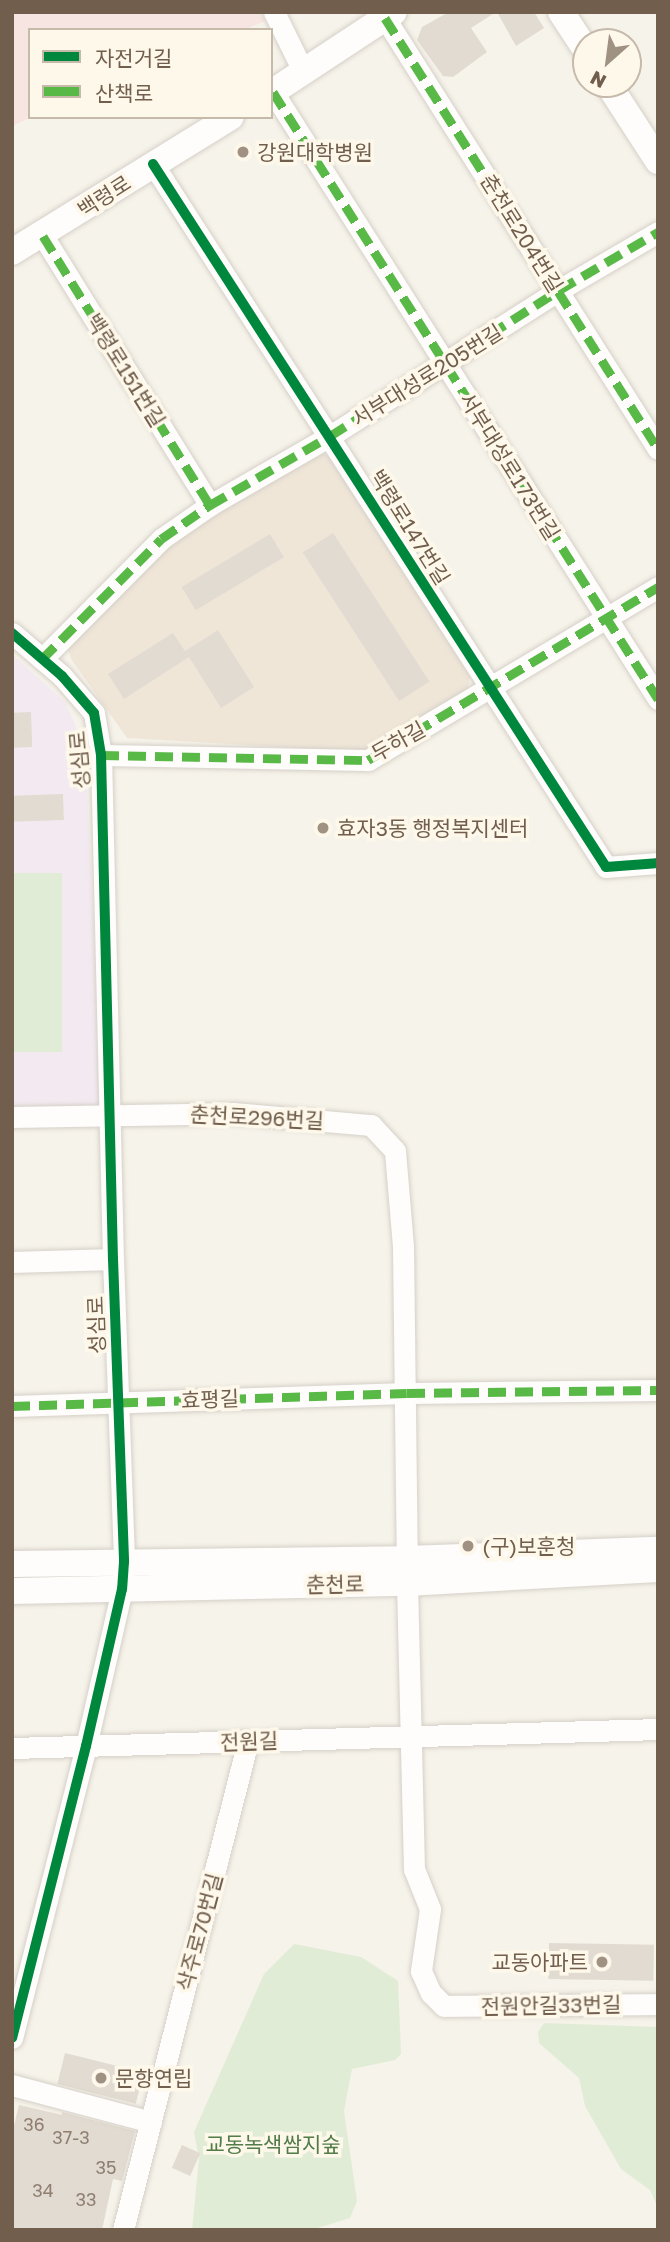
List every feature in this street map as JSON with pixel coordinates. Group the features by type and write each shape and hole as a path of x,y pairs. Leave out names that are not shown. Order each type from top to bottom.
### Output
{"street":[{"path":"274,12 303,73"},
{"path":"561,12 572,29"},
{"path":"273,92 390,15"},
{"name":"춘천로204번길","path":"390,15 658,449"},
{"name":"서부대성로173번길","path":"273,95 658,699"},
{"path":"617,98 658,161"},
{"name":"백령로","path":"12,252 43,236 228,119"},
{"name":"백령로147번길","path":"153,164 606,867 658,863"},
{"name":"서부대성로205번길","path":"42,659 161,539 210,505 330,436 446,365 559,290 658,232"},
{"name":"백령로151번길","path":"43,236 210,505"},
{"name":"두하길","path":"101,755 368,760 658,587"},
{"name":"성심로","path":"12,633 62,676 94,713 101,755 113,1259 124,1562 122,1589 86,1746 12,2038"},
{"name":"춘천로296번길","path":"12,1117 233,1113 371,1125 395,1151 403,1246 407,1393"},
{"path":"12,1262 113,1259"},
{"name":"효평길","path":"12,1406 407,1393 658,1390"},
{"path":"407,1393 407,1571 413,1737"},
{"name":"춘천로","path":"12,1591 122,1589 407,1571 658,1550"},
{"name":"춘천로","path":"12,1564 124,1562 407,1571 658,1569"},
{"name":"전원길","path":"12,1748 658,1730"},
{"name":"전원안길33번길","path":"413,1737 414,1868 430,1909 421,1971 431,1993 444,2006 658,2004"},
{"name":"삭주로70번길","path":"123,2230 247,1741"},
{"path":"12,2085 152,2122"}],"shaded area":[{"path":"12,12 261,12 265,21 249,28 28,28 28,119 12,126"},
{"path":"320,452 330,457 470,676 468,690 365,752 127,738 71,659 68,648 164,546"},
{"path":"12,654 65,702 85,747 102,1106 12,1107"}],"green space":[{"path":"12,873 62,873 62,1052 12,1052"},
{"name":"교동녹색쌈지숲","path":"294,1944 361,1957 398,1981 401,2054 395,2060 352,2069 344,2111 357,2201 350,2218 311,2230 192,2230 199,2158 194,2132 264,1974"},
{"path":"544,2023 658,2027 658,2208 650,2190 621,2169 585,2106 579,2078 539,2043 538,2032"}],"building":[{"path":"449,12 496,12 471,28 487,52 453,77 443,76 417,40 422,27"},
{"path":"497,12 534,12 544,28 516,46"},
{"path":"333,533 429,681 399,701 303,553"},
{"path":"270,534 284,557 196,610 182,587"},
{"path":"218,630 254,687 221,708 189,657 124,699 108,674 173,633 185,651"},
{"path":"31,712 32,747 13,748 12,713"},
{"path":"63,794 64,820 13,822 12,796"},
{"name":"교동아파트","path":"549,1943 654,1945 653,1981 548,1979"},
{"name":"문향연립","path":"65,2053 144,2073 136,2104 57,2084"},
{"path":"19,2105 62,2115 62,2112 135,2131 122,2181 113,2179 102,2230 12,2230 12,2134"},
{"path":"182,2145 200,2153 190,2176 172,2168"}],"marked path":[{"path":"385,18 658,449"},
{"path":"273,92 658,699"},
{"path":"42,659 161,539 210,505 330,436 559,290 658,232"},
{"path":"43,236 210,505"},
{"path":"101,755 368,760 658,587"},
{"path":"12,1406 407,1393 658,1390"}],"cycle path":[{"path":"153,164 606,867 658,863"},
{"path":"12,633 62,676 94,713 101,755 113,1259 124,1562 122,1589 86,1746 12,2038"}],"place":[{"name":"강원대학병원","path":"243,152"},
{"name":"효자3동 행정복지센터","path":"323,828"},
{"name":"(구)보훈청","path":"468,1546"},
{"name":"교동아파트","path":"602,1962"},
{"name":"문향연립","path":"101,2078"}]}
